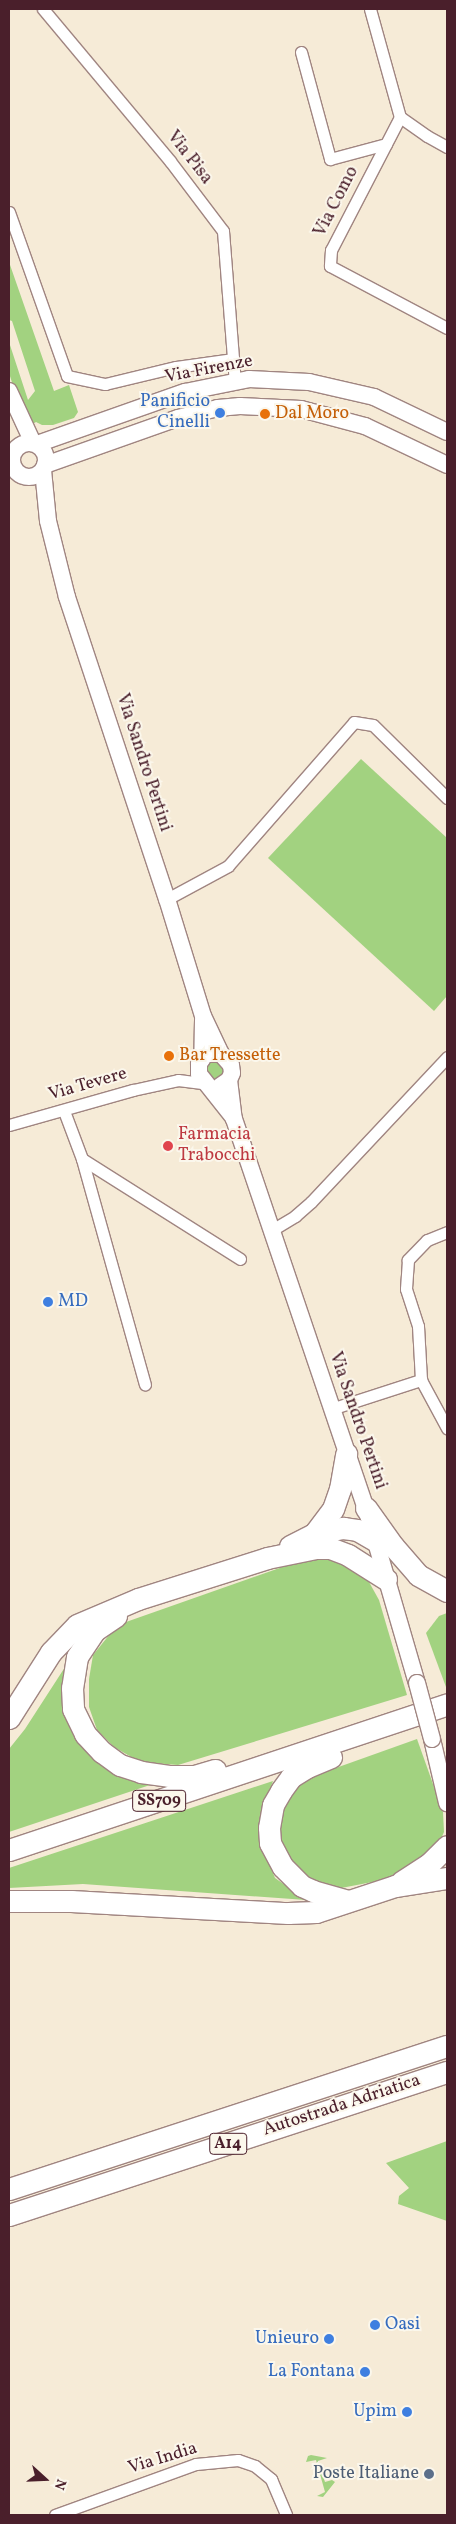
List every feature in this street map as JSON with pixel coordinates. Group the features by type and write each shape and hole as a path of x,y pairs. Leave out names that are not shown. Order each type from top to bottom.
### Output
{"highway":[{"path":"314,1534 333,1508 340,1489 346,1454"},
{"path":"366,1508 418,1575 447,1591"},
{"path":"267,1558 314,1534 343,1528 357,1530 376,1541"},
{"path":"9,1718 51,1652 77,1625 138,1600 267,1558 316,1548 330,1548 348,1555 386,1579"},
{"path":"138,1600 95,1630 77,1658 72,1688 73,1709 85,1734 102,1752 120,1765 141,1772 194,1776 274,1752 310,1751"},
{"name":"SS709","path":"9,1850 447,1704"},
{"path":"348,1902 313,1891 291,1877 275,1855 270,1843 269,1828 273,1805 291,1777 307,1766 358,1747 374,1729"},
{"path":"395,1886 429,1864 447,1846"},
{"path":"9,1901 71,1901 288,1914 316,1912 395,1886 447,1878"},
{"name":"Autostrada Adriatica","path":"9,2189 447,2046"},
{"name":"Autostrada Adriatica","path":"9,2215 447,2072"}],"main road":[{"name":"Via Firenze","path":"35,444 185,392 249,379 309,382 365,394 447,432"},
{"name":"Via Sandro Pertini","path":"11,397 35,444 45,454 44,468 48,521 67,597 167,899 203,1016 221,1054 231,1065 232,1073 229,1080 234,1119 346,1454 366,1508 417,1683 447,1803"},
{"name":"Via Sandro Pertini","path":"11,397 13,464 18,476 48,521"},
{"path":"18,476 34,476 44,468 178,418 218,408 240,406 301,409 365,426 447,465"},
{"path":"13,452 24,443 35,444"},
{"name":"Via Sandro Pertini","path":"203,1016 199,1074 234,1119"},
{"path":"201,1062 214,1053 221,1054"},
{"path":"207,1084 224,1085 229,1080"},
{"name":"Via Sandro Pertini","path":"432,1739 447,1764"},
{"path":"447,1846 447,1862"}],"street":[{"name":"Via Pisa","path":"43,9 170,161 223,231 235,382"},
{"path":"370,9 400,117 447,147"},
{"path":"301,52 330,159 386,144"},
{"name":"Via Como","path":"400,117 331,250 330,266 447,328"},
{"path":"9,212 67,376 104,384 176,367 233,359"},
{"path":"167,899 228,866 354,722 373,725 447,798"},
{"path":"272,1230 295,1216 311,1202 447,1057"},
{"name":"Via Tevere","path":"178,1080 201,1062"},
{"name":"Via Tevere","path":"9,1125 133,1090 178,1080 207,1084"},
{"path":"64,1111 82,1159 145,1384"},
{"path":"82,1159 240,1259"},
{"path":"447,1232 427,1240 408,1260 406,1289 418,1326 421,1380 447,1428"},
{"path":"331,1409 421,1380"},
{"name":"Via India","path":"55,2515 196,2464 238,2460 255,2466 271,2478 286,2515"}],"green space":[{"path":"9,262 54,391 69,385 78,412 74,418 53,425 42,425 36,422 31,425 23,417 9,373 9,342 28,400 35,391 12,321 9,320"},
{"path":"361,759 447,838 447,996 434,1011 268,858"},
{"path":"215,1060 222,1063 225,1070 222,1077 215,1080 208,1077 205,1070 208,1063"},
{"path":"311,1557 328,1557 352,1567 369,1582 379,1600 407,1695 178,1765 140,1762 114,1747 97,1730 89,1707 89,1679 93,1655 110,1634 126,1622"},
{"path":"447,1613 446,1687 426,1633 439,1616"},
{"path":"78,1647 64,1694 101,1764 150,1785 9,1832 9,1749 25,1729"},
{"path":"417,1739 443,1812 444,1832 438,1846 388,1879 336,1889 316,1887 286,1858 278,1833 281,1808 299,1784 319,1774"},
{"path":"273,1781 261,1815 263,1849 275,1878 306,1900 83,1884 9,1888 9,1868"},
{"path":"447,2141 447,2221 398,2204 399,2196 409,2188 386,2163"},
{"path":"308,2456 327,2458 318,2461 325,2482 332,2480 335,2482 323,2497 317,2496 325,2492 316,2460 306,2462"}],"place":[{"name":"Panificio Cinelli","path":"220,413"},
{"name":"Dal Moro","path":"265,414"},
{"name":"Bar Tressette","path":"169,1056"},
{"name":"Farmacia Trabocchi","path":"168,1146"},
{"name":"MD","path":"48,1302"},
{"name":"Oasi","path":"375,2325"},
{"name":"Unieuro","path":"329,2339"},
{"name":"La Fontana","path":"365,2372"},
{"name":"Upim","path":"407,2412"},
{"name":"Poste Italiane","path":"429,2474"}]}
